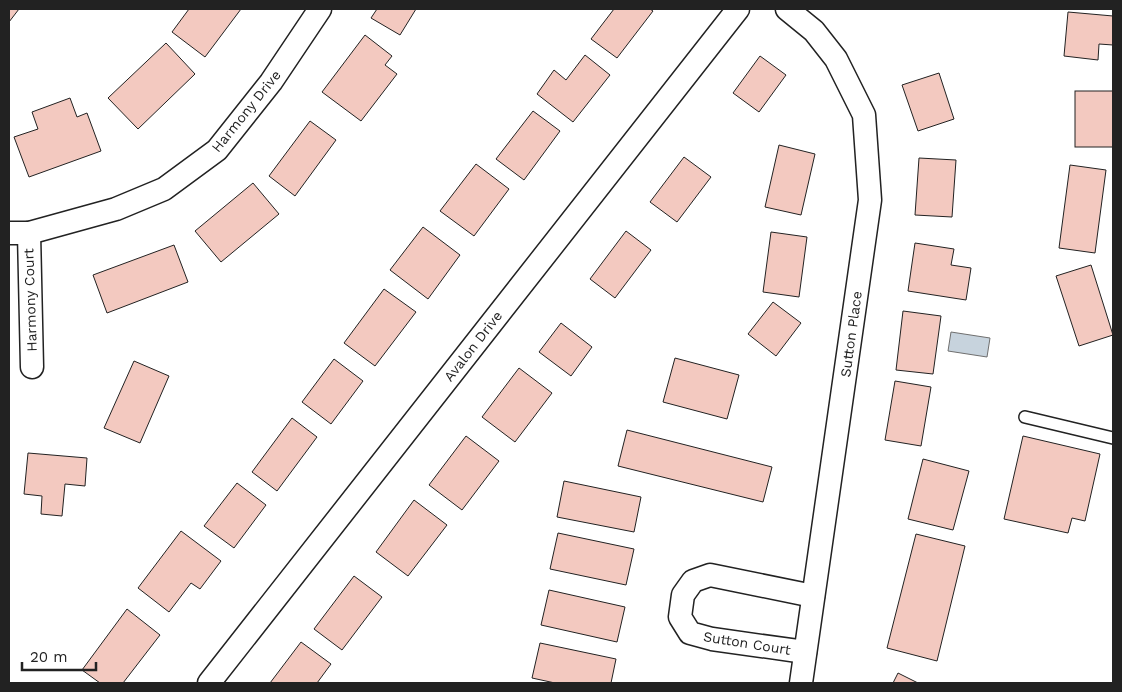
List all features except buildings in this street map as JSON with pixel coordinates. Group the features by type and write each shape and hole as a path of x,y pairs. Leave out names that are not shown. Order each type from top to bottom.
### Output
{"street":[{"name":"Harmony Drive","path":"19,233 116,209 164,189 217,150 271,82 320,9"},
{"name":"Avalon Drive","path":"209,683 738,9"},
{"name":"Sutton Place","path":"787,9 814,31 836,59 864,115 870,200 801,683"},
{"name":"Harmony Court","path":"19,233 32,366"},
{"name":"Sutton Court","path":"805,652 712,639 690,633 680,617 683,595 693,581 710,575 814,596"}],"lane":[{"path":"1024,417 1113,438"}],"shaded area":[{"path":"951,332 990,338 987,357 948,351"}]}
